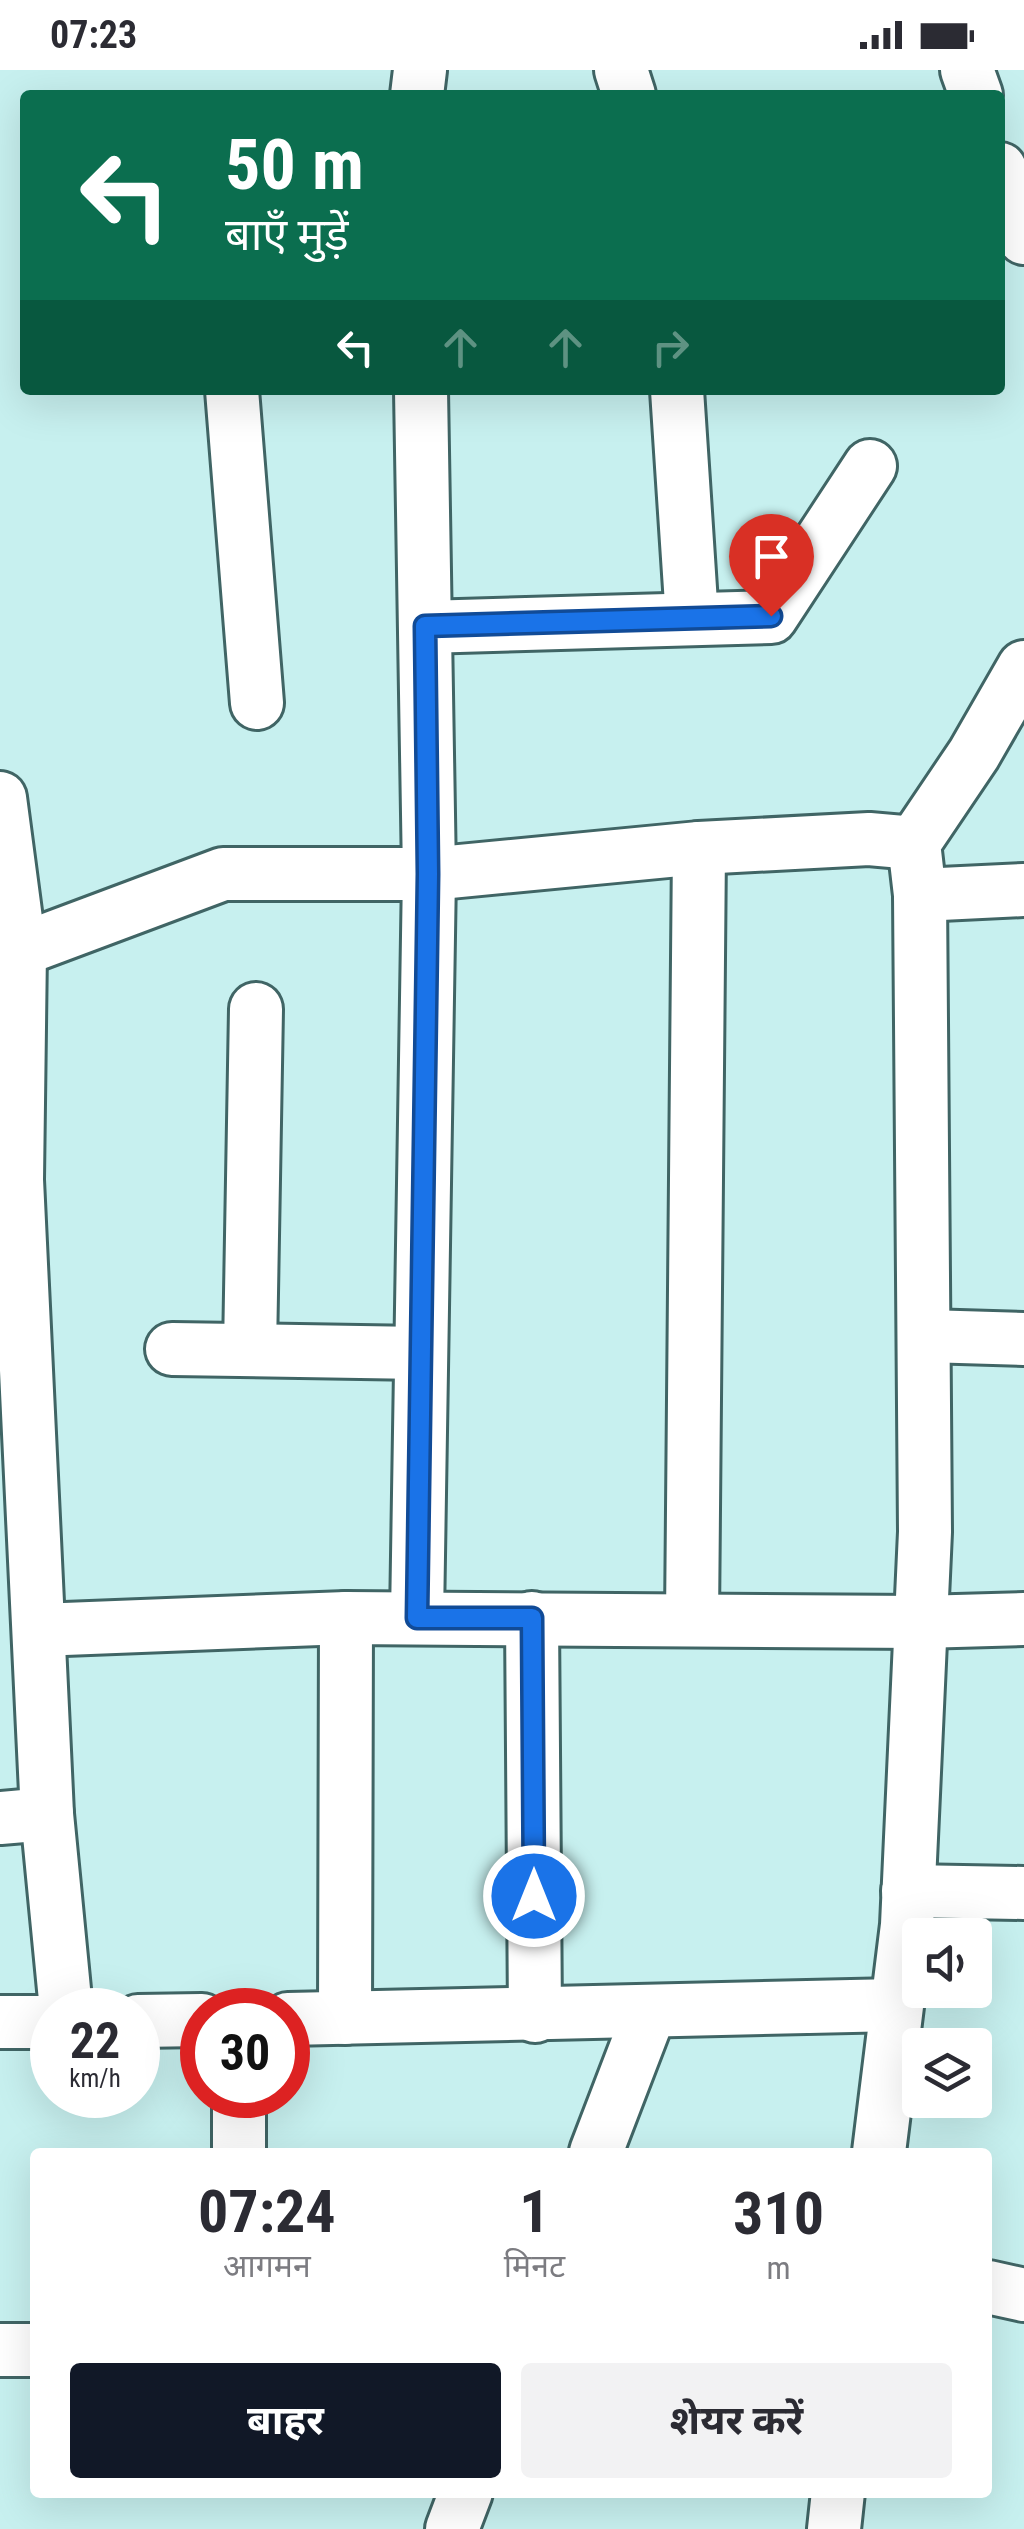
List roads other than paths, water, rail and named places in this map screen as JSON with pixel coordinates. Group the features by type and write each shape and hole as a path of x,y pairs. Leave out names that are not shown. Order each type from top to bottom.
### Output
{"street":[{"path":"1005,183 1024,238"},
{"path":"232,395 257,704"},
{"path":"417,1618 428,874 421,395"},
{"path":"677,395 692,618"},
{"path":"425,626 771,616 870,466"},
{"path":"880,2148 908,1892 921,1622 926,1336 920,895 914,843 974,754 1024,666"},
{"path":"1,814 20,950 9,1181 38,1630 24,1816 61,1988"},
{"path":"20,950 223,874 428,874 698,848 869,839 914,843"},
{"path":"692,1620 698,848"},
{"path":"920,895 1024,890"},
{"path":"250,1350 256,1009"},
{"path":"926,1336 1024,1339"},
{"path":"172,1349 421,1353"},
{"path":"38,1630 346,1618 921,1622 1024,1618"},
{"path":"345,2018 346,1618"},
{"path":"532,1618 535,2016"},
{"path":"908,1892 1024,1893"},
{"path":"310,2019 650,2014 896,2005"},
{"path":"598,2148 650,2014"},
{"path":"0,2022 30,2022"},
{"path":"239,2118 239,2148"},
{"path":"992,2288 1024,2295"},
{"path":"0,2350 30,2350"},
{"path":"452,2529 464,2498"},
{"path":"834,2529 837,2498"}]}
